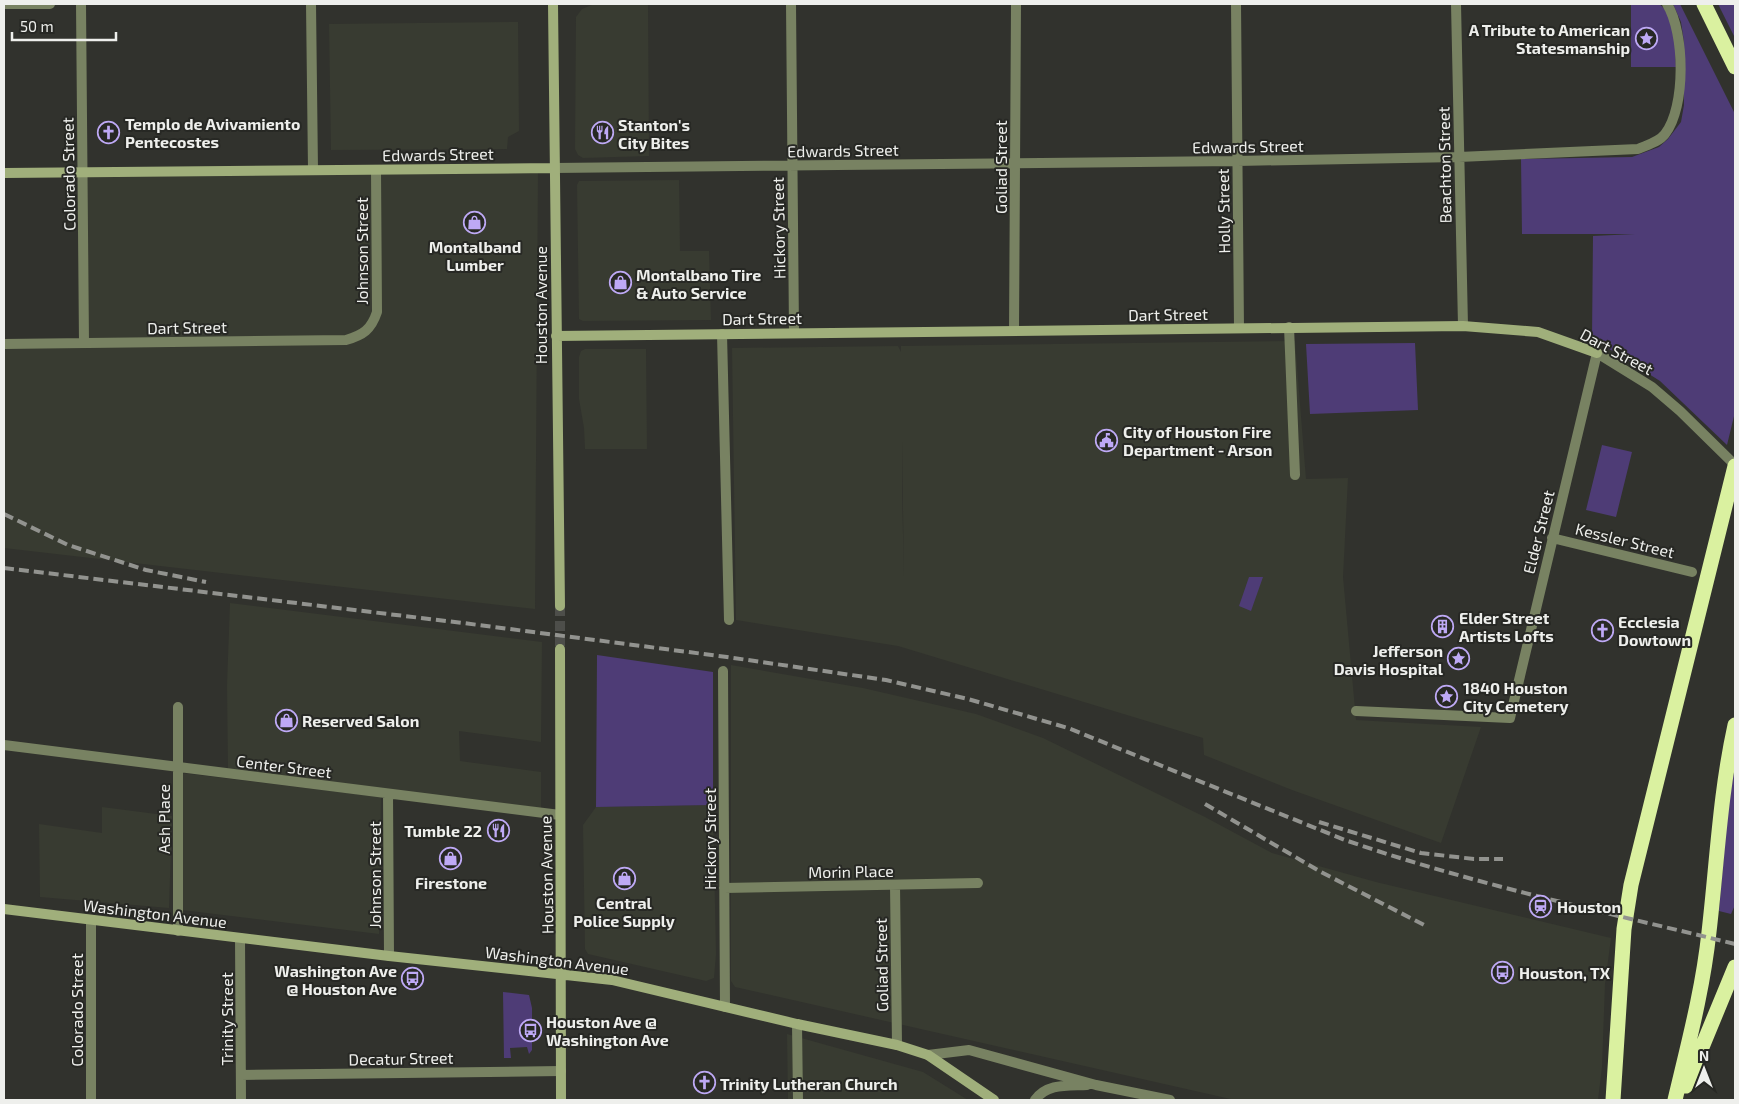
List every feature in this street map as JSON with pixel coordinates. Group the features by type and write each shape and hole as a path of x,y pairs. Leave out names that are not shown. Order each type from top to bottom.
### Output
{"highway":[{"path":"1704,4 1735,67"},
{"path":"1613,1100 1624,929 1631,885 1735,465"},
{"path":"1675,1100 1699,996 1709,933 1722,798 1735,725"},
{"path":"1680,1100 1735,967"}],"main road":[{"name":"Houston Avenue","path":"553,4 560,606"},
{"name":"Edwards Street","path":"4,173 554,168"},
{"name":"Dart Street","path":"556,336 1463,326 1538,332 1597,353"},
{"name":"Houston Avenue","path":"560,649 562,1100"},
{"name":"Washington Avenue","path":"4,909 389,956 562,973 612,980 798,1024 897,1045 928,1055"},
{"path":"928,1055 994,1100"}],"street":[{"path":"4,4 50,4"},
{"name":"Colorado Street","path":"81,4 84,343"},
{"path":"311,4 313,170"},
{"name":"Hickory Street","path":"791,4 794,332"},
{"name":"Goliad Street","path":"1014,331 1016,4"},
{"name":"Holly Street","path":"1236,4 1239,328"},
{"name":"Beachton Street","path":"1456,4 1463,326"},
{"name":"Edwards Street","path":"554,168 1237,161 1459,157 1638,149 1664,136 1672,122 1678,98 1678,38 1667,4"},
{"name":"Johnson Street","path":"368,330 377,312 376,170"},
{"path":"1289,327 1296,475"},
{"name":"Dart Street","path":"4,344 346,340 368,330"},
{"path":"722,334 729,620"},
{"name":"Dart Street","path":"1597,353 1652,387 1680,410 1735,465"},
{"name":"Elder Street","path":"1356,711 1510,718 1597,353"},
{"name":"Kessler Street","path":"1552,538 1692,572"},
{"name":"Hickory Street","path":"723,672 725,1007"},
{"name":"Ash Place","path":"178,707 178,930"},
{"name":"Center Street","path":"4,745 560,815"},
{"name":"Johnson Street","path":"388,794 389,956"},
{"name":"Morin Place","path":"724,888 978,883"},
{"name":"Goliad Street","path":"895,885 897,1045"},
{"name":"Colorado Street","path":"91,920 91,1100"},
{"name":"Trinity Street","path":"240,938 241,1100"},
{"path":"798,1024 798,1100"},
{"name":"Washington Avenue","path":"928,1055 969,1050 1096,1084 1170,1100"},
{"name":"Decatur Street","path":"241,1075 561,1071"},
{"name":"Washington Avenue","path":"1035,1100 1041,1092 1050,1088 1096,1084"}],"shaded area":[{"path":"594,4 648,4 649,156 583,158 578,155 575,149 576,17 582,9"},
{"path":"1631,4 1659,4 1665,9 1672,24 1676,67 1631,67"},
{"path":"1673,4 1680,4 1735,114 1735,412 1727,445 1660,381 1592,338 1593,236 1635,234 1522,234 1521,159 1632,157 1659,147 1681,122 1684,105 1684,42 1681,22"},
{"path":"1718,4 1735,4 1735,38"},
{"path":"518,22 519,131 508,137 507,149 331,150 329,24"},
{"path":"538,171 535,609 4,548 4,349 88,348 86,177"},
{"path":"679,180 680,251 709,251 711,320 583,321 579,319 577,185 579,181"},
{"path":"1295,341 1306,479 1348,478 1343,577 1356,720 1481,727 1441,843 1292,790 1204,755 1203,738 898,646 736,620 732,348 898,346 901,352 901,346","holes":["902,440 904,578 902,492"]},
{"path":"1415,343 1418,410 1310,414 1306,344"},
{"path":"585,349 646,349 647,449 585,449 584,428 579,399 579,357 581,351"},
{"path":"1602,445 1632,452 1616,517 1586,510"},
{"path":"1249,577 1263,577 1251,611 1239,606"},
{"path":"230,603 542,642 541,742 459,731 460,761 541,772 541,808 228,770 227,685"},
{"path":"597,655 713,672 713,805 596,807"},
{"path":"731,665 863,688 976,714 1043,738 1205,817 1272,853 1376,882 1611,938 1605,984 1602,1067 1598,1100 1235,1100 735,987 731,981"},
{"path":"1735,763 1735,905 1731,914 1719,911 1727,818"},
{"path":"182,773 381,797 379,934 182,910"},
{"path":"713,805 716,954 714,978 706,981 588,954 585,949 583,825 596,807"},
{"path":"102,807 172,816 169,908 40,897 39,824 102,833"},
{"path":"503,992 529,995 532,1008 532,1026 528,1027 528,1037 532,1037 532,1050 529,1054 527,1047 510,1048 511,1058 504,1058"},
{"path":"787,1034 923,1072 968,1100 788,1100"}],"tunnel":[{"path":"560,606 560,649"}],"railway":[{"path":"4,514 68,545 146,570 206,582"},
{"path":"4,568 463,623 727,657 886,680 968,699 1068,728 1345,840 1393,856 1490,884 1735,944"},
{"path":"1205,804 1321,872 1428,927"},
{"path":"1319,822 1421,853 1474,859 1503,859"}],"place":[{"name":"A Tribute to American Statesmanship","path":"1646,38"},
{"name":"Templo de Avivamiento Pentecostes","path":"109,132"},
{"name":"Stanton's City Bites","path":"602,133"},
{"name":"Montalband Lumber","path":"475,222"},
{"name":"Montalbano Tire & Auto Service","path":"620,283"},
{"name":"City of Houston Fire Department - Arson","path":"1107,440"},
{"name":"Elder Street Artists Lofts","path":"1443,626"},
{"name":"Ecclesia Dowtown","path":"1602,630"},
{"name":"Jefferson Davis Hospital","path":"1459,659"},
{"name":"1840 Houston City Cemetery","path":"1447,696"},
{"name":"Reserved Salon","path":"286,720"},
{"name":"Tumble 22","path":"498,830"},
{"name":"Firestone","path":"451,858"},
{"name":"Central Police Supply","path":"624,878"},
{"name":"Houston","path":"1541,906"},
{"name":"Houston, TX","path":"1503,972"},
{"name":"Washington Ave @ Houston Ave","path":"413,979"},
{"name":"Houston Ave @ Washington Ave","path":"530,1030"},
{"name":"Trinity Lutheran Church","path":"704,1083"}]}
